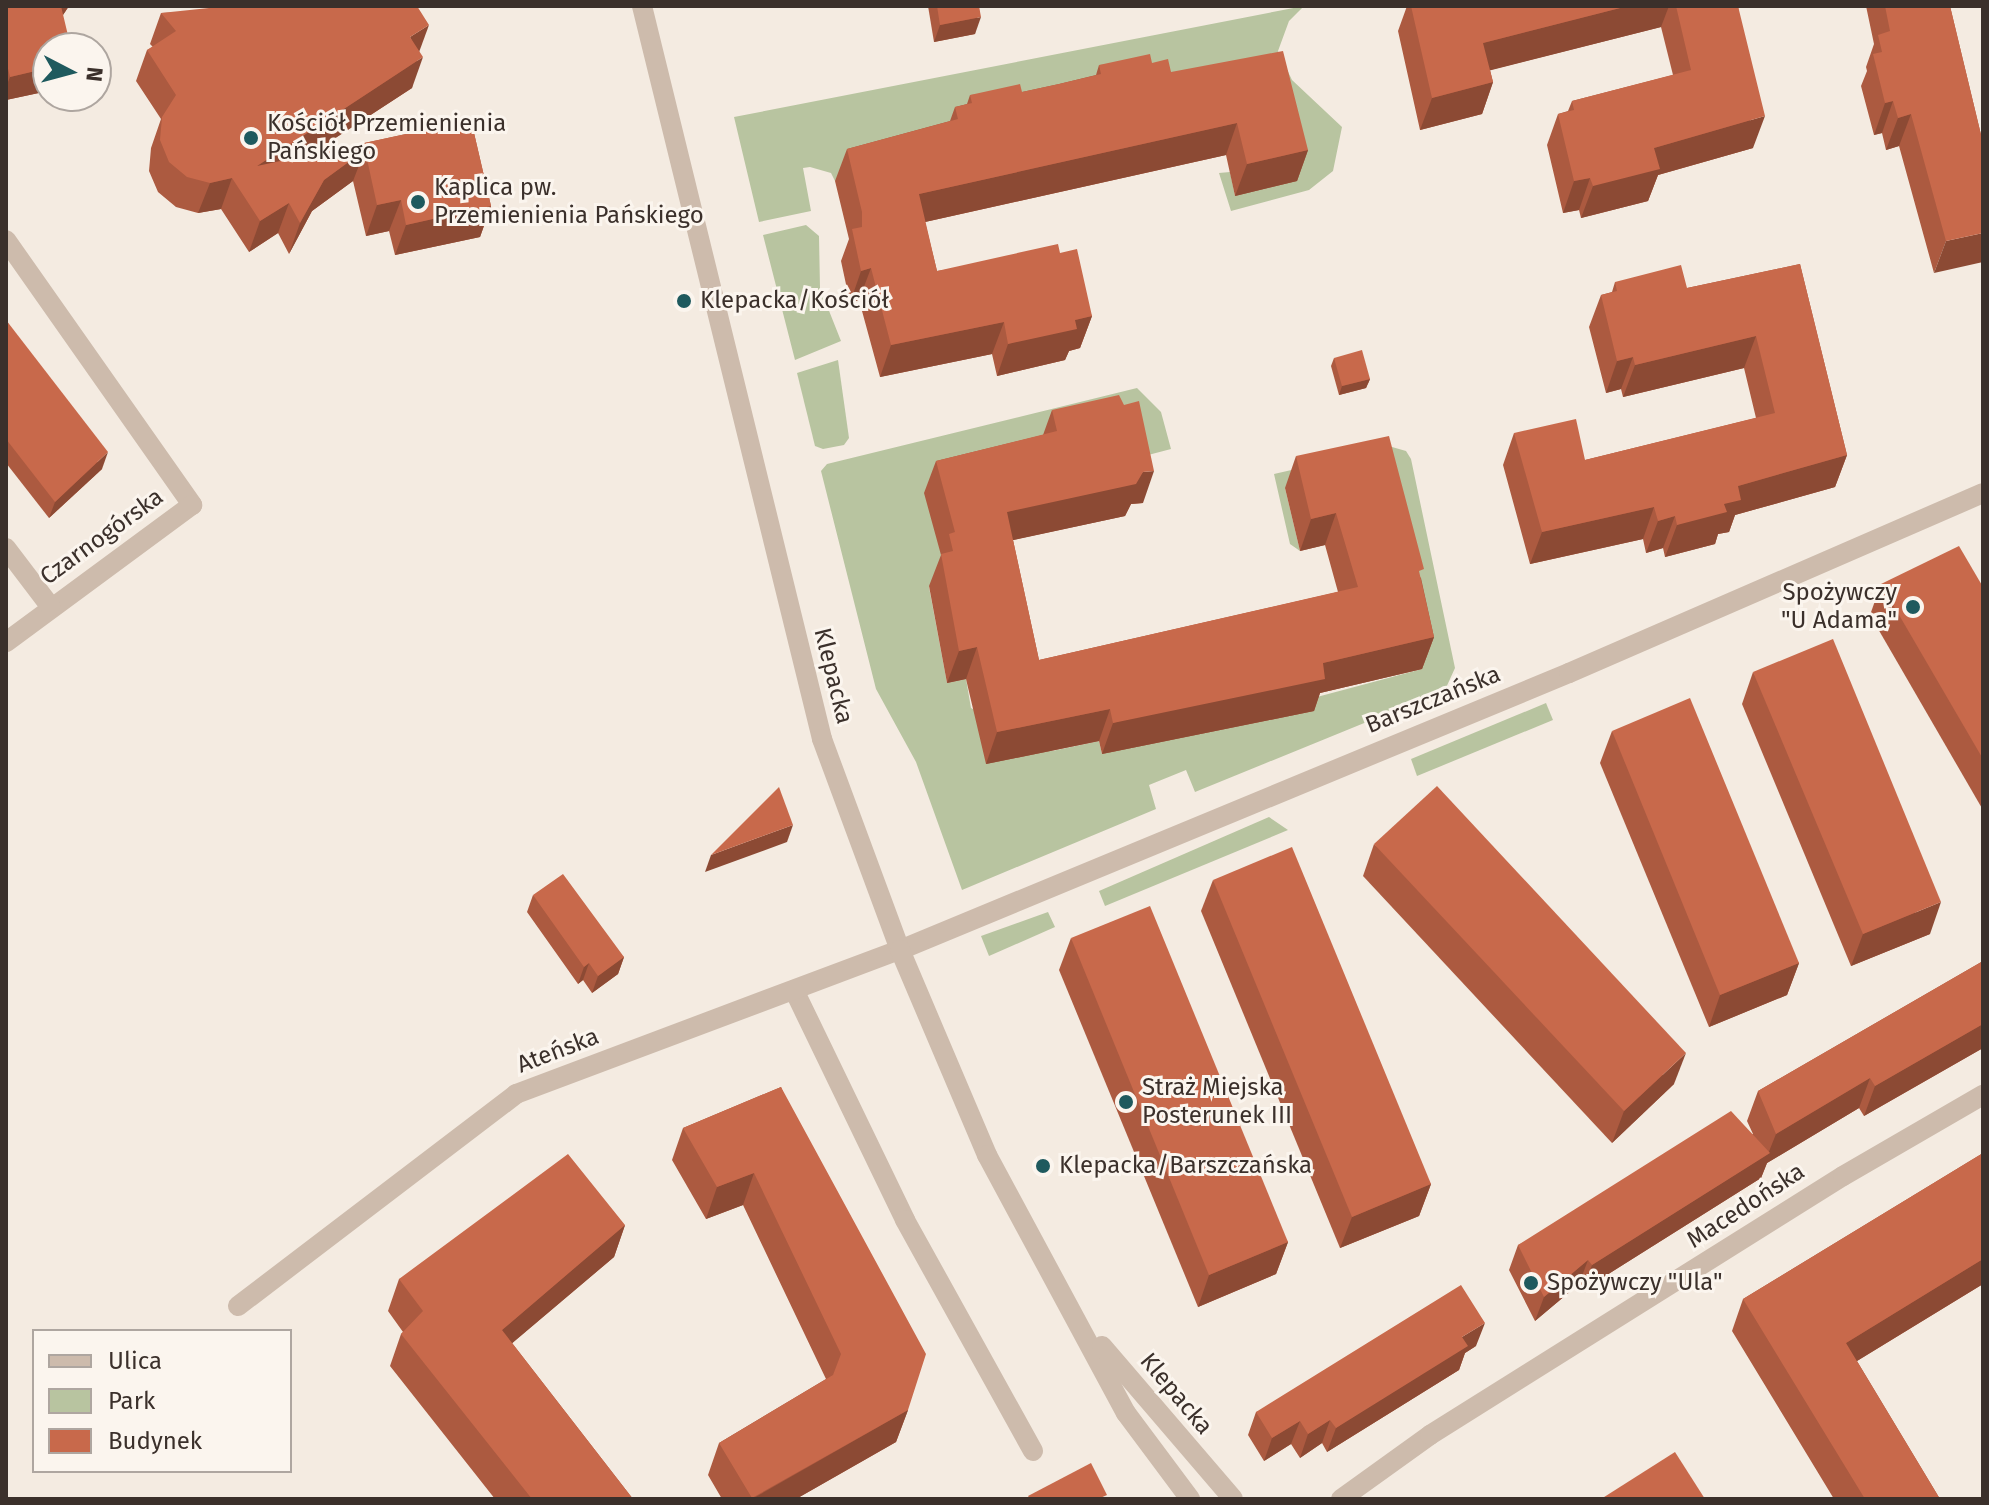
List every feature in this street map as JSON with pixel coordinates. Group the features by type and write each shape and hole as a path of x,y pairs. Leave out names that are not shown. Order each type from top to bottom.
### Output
{"street":[{"name":"Klepacka","path":"642,6 822,739 900,950 987,1155 1081,1321 1126,1413 1190,1499"},
{"name":"Czarnogórska","path":"6,240 192,505 50,606 6,642"},
{"name":"Barszczańska","path":"900,950 1569,673 1983,493"},
{"path":"6,548 50,606"},
{"name":"Ateńska","path":"238,1306 516,1094 900,950"},
{"path":"794,990 905,1220 1033,1451"},
{"name":"Macedońska","path":"1355,1495 1843,1176 1983,1095"},
{"name":"Klepacka","path":"1081,1321 1233,1499"}],"green space":[{"path":"1304,6 1289,21 1278,51 1292,80 1342,127 1333,171 1309,190 1231,211 1219,173 1230,172 1235,196 1289,146 899,166 835,181 831,173 810,167 803,168 811,211 759,222 734,117"},
{"path":"806,225 819,236 820,288 841,341 795,360 763,235"},
{"path":"838,360 849,438 844,445 823,449 815,446 797,373"},
{"path":"1137,388 1161,412 1171,449 1133,459 943,564 929,587 947,683 966,679 971,708 1052,751 1099,741 1102,754 1422,669 1285,488 1300,551 1290,544 1274,474 1392,447 1406,451 1411,459 1455,668 1445,690 1195,792 1186,770 1149,785 1156,809 962,890 916,762 876,689 821,471 827,464"},
{"path":"1546,703 1553,720 1417,776 1411,759"},
{"path":"1269,817 1288,830 1105,906 1099,891"},
{"path":"1048,912 1055,927 989,956 981,936"}],"building":[{"path":"6,6 61,6 67,32 32,32 32,72 10,77 6,60"},
{"name":"Kościół Przemienienia Pańskiego","path":"213,6 417,6 429,25 410,37 423,57 257,166 471,120 491,206 406,225 401,200 377,205 365,150 324,180 300,223 289,203 260,221 232,178 210,183 187,177 169,162 160,140 162,117 176,95 147,50 176,31 161,13"},
{"path":"937,6 979,6 981,17 940,25"},
{"path":"1411,6 1628,6 1483,43 1493,82 1432,98"},
{"path":"1676,6 1738,6 1765,116 1654,148 1660,169 1593,186 1590,178 1574,181 1558,114 1574,110 1572,101 1691,70"},
{"path":"1885,6 1950,6 1983,143 1983,233 1946,241 1911,114 1898,118 1893,101 1885,103 1873,54 1882,52 1878,35 1890,31"},
{"path":"1283,51 1308,150 1247,164 1237,123 919,194 937,271 1058,244 1060,253 1077,249 1092,316 1075,320 1077,329 1008,344 1004,322 891,345 871,268 861,271 852,229 862,227 862,212 847,149 958,119 955,107 972,103 970,95 1020,84 1022,92 1059,84 1101,74 1099,65 1150,54 1152,63 1168,59 1171,72"},
{"path":"1800,264 1847,455 1738,486 1741,500 1724,504 1727,512 1677,525 1675,516 1658,521 1654,507 1542,532 1514,433 1576,419 1585,460 1775,413 1756,336 1635,365 1633,357 1617,361 1601,295 1617,291 1615,282 1681,265 1687,288"},
{"path":"6,320 108,452 55,502 6,439"},
{"path":"1362,350 1370,379 1342,386 1334,358"},
{"path":"1119,395 1124,405 1139,401 1154,471 1143,472 1136,484 1007,512 1039,660 1358,587 1336,513 1311,519 1296,456 1389,436 1424,569 1419,571 1434,637 1323,663 1325,679 1113,723 1110,709 997,732 977,647 959,651 941,554 953,551 949,534 955,532 936,461 1057,431 1052,410"},
{"path":"1959,546 1983,587 1983,759 1881,584"},
{"path":"1833,639 1941,902 1863,934 1753,672"},
{"path":"1690,698 1799,963 1720,995 1612,731"},
{"path":"1437,786 1686,1053 1624,1111 1374,844"},
{"path":"779,787 793,825 711,855"},
{"path":"1292,847 1431,1184 1352,1217 1213,880"},
{"path":"563,874 624,957 598,976 589,963 584,967 533,895"},
{"path":"1150,906 1288,1242 1209,1275 1071,938"},
{"path":"1983,961 1983,1024 1875,1086 1870,1078 1776,1134 1758,1091"},
{"path":"781,1087 926,1354 908,1410 752,1498 719,1443 833,1375 841,1354 754,1173 717,1187 683,1128"},
{"path":"1731,1111 1770,1153 1592,1265 1588,1260 1544,1297 1518,1245"},
{"path":"1983,1153 1983,1259 1846,1343 1940,1499 1865,1499 1743,1299"},
{"path":"568,1154 625,1225 502,1330 633,1499 532,1499 401,1334 423,1311 399,1279"},
{"path":"1461,1285 1485,1323 1462,1337 1468,1346 1336,1428 1330,1420 1308,1434 1300,1421 1272,1438 1256,1412"},
{"path":"1675,1452 1705,1499 1601,1499"},
{"path":"1091,1463 1107,1495 1098,1499 1030,1499 1028,1496"}],"place":[{"name":"Kościół Przemienienia Pańskiego","path":"251,138"},
{"name":"Kaplica pw. Przemienienia Pańskiego","path":"418,202"},
{"name":"Klepacka/Kościół","path":"684,301"},
{"name":"Spożywczy \"U Adama\"","path":"1913,607"},
{"name":"Straż Miejska Posterunek III","path":"1126,1102"},
{"name":"Klepacka/Barszczańska","path":"1043,1166"},
{"name":"Spożywczy \"Ula\"","path":"1531,1283"}]}
